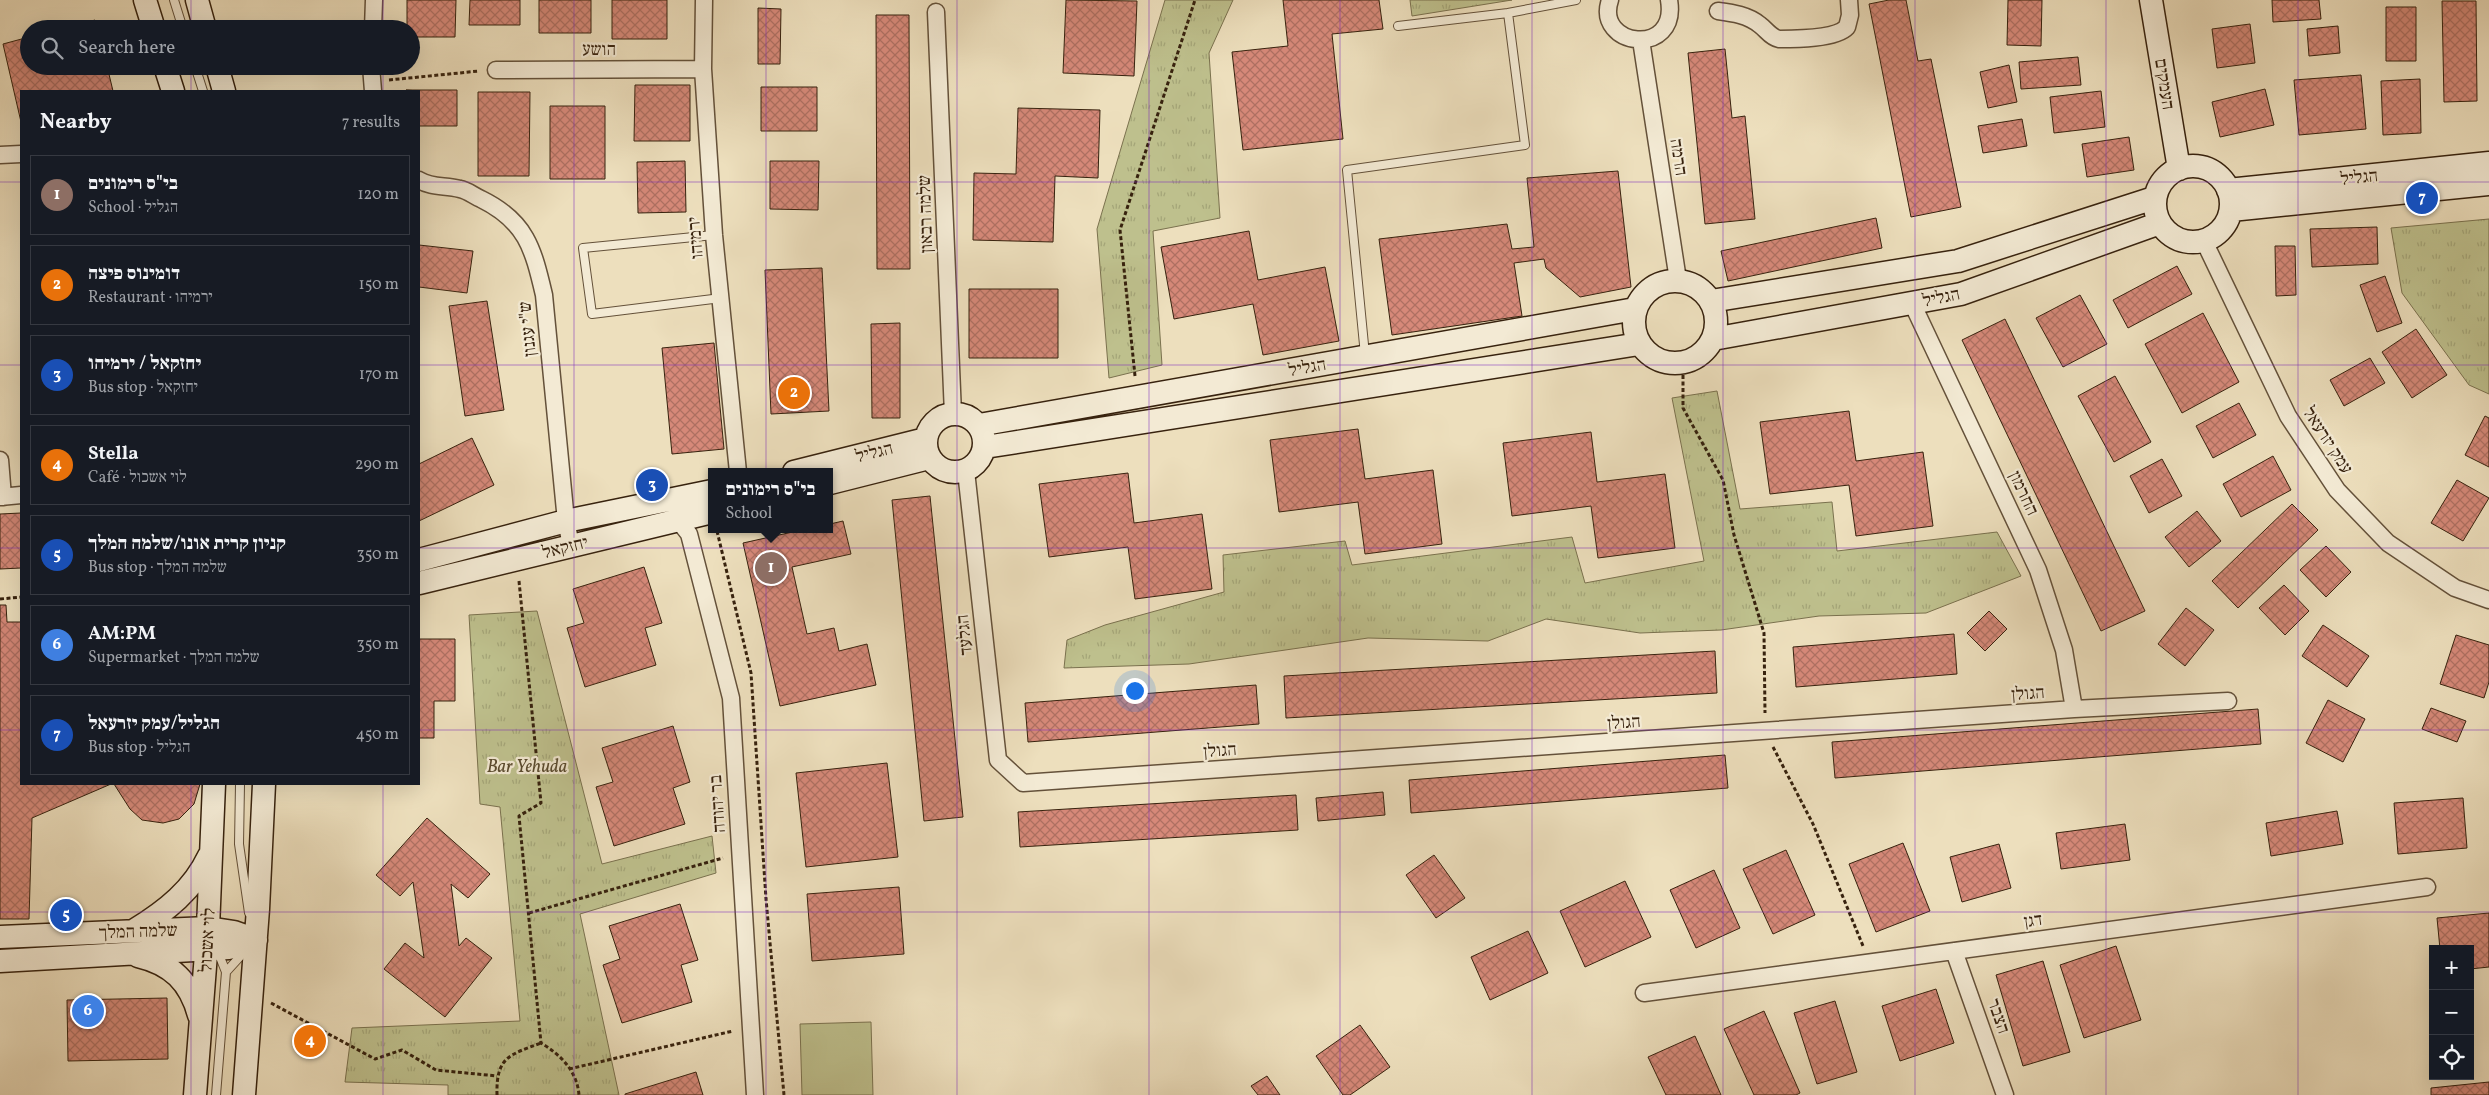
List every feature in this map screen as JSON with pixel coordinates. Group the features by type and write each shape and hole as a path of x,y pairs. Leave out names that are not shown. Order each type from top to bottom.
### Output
{"street":[{"path":"145,0 151,20"},
{"path":"196,0 202,20"},
{"path":"373,20 374,0"},
{"name":"ירמיהו","path":"704,0 703,69 714,235 738,468"},
{"path":"1610,0 1608,14 1614,27 1625,37 1641,40 1658,34 1667,24 1670,16 1669,0"},
{"path":"1718,11 1738,13 1760,24 1773,38 1779,40 1818,37 1841,31 1847,27 1850,15 1849,0"},
{"name":"העמקים","path":"2151,0 2180,168"},
{"name":"שלמה רבאון","path":"936,9 953,414"},
{"name":"הרמה","path":"1641,40 1678,280"},
{"name":"הושע","path":"496,70 703,69"},
{"path":"168,75 173,90"},
{"path":"220,75 224,90"},
{"path":"0,155 20,154"},
{"name":"הגליל","path":"2230,200 2489,164"},
{"path":"2193,166 2206,168 2218,175 2230,200 2225,225 2216,235 2204,241 2180,240 2168,234 2160,223 2154,198 2160,185 2168,175 2180,168 2193,166"},
{"name":"ש\"י עגנון","path":"420,181 428,186 461,189 494,205 516,222 529,243 544,294 566,520 571,545"},
{"name":"הגליל","path":"2230,200 2489,184"},
{"name":"הגליל","path":"1712,301 1958,261 2154,198"},
{"name":"הגליל","path":"1713,339 1961,294 2160,223"},
{"name":"עמק יזרעאל","path":"2204,241 2288,416 2337,490 2388,544 2455,588 2489,600"},
{"path":"1678,280 1690,283 1702,290 1712,301 1717,325 1713,339 1708,347 1697,357 1684,362 1662,361 1649,354 1640,344 1633,324 1635,309 1644,293 1656,285 1678,280"},
{"name":"החרמון","path":"1912,303 2038,570 2064,650 2074,709"},
{"name":"הגליל","path":"979,425 1635,309"},
{"name":"הגליל","path":"985,447 1640,344"},
{"path":"953,414 972,418 979,425 985,439 985,447 979,461 966,470 950,472 935,465 928,448 935,422 953,414"},
{"name":"הגליל","path":"816,468 928,448"},
{"name":"הגליל","path":"833,482 928,448"},
{"path":"0,460 1,497 20,495"},
{"name":"הגלעד","path":"966,470 998,760 1023,783"},
{"name":"יחזקאל","path":"420,560 566,520 708,492"},
{"name":"יחזקאל","path":"420,583 708,513"},
{"name":"בר יהודה","path":"678,520 689,534 731,698 755,1095"},
{"name":"הגולן","path":"1023,783 2074,709 2228,701"},
{"name":"לוי אשכול","path":"195,1095 210,942 214,785"},
{"path":"244,1095 256,940 264,785"},
{"path":"134,930 167,909 186,891 201,872 211,851"},
{"name":"דגן","path":"1644,993 2427,887"},
{"name":"שלמה המלך","path":"0,937 134,930 210,942"},
{"name":"שלמה המלך","path":"0,961 125,953 210,942 234,932 256,940"},
{"name":"הצבר","path":"1954,951 2005,1095"},
{"path":"125,953 149,959 177,974 192,994 201,1026"}],"lane":[{"path":"174,0 180,20"},
{"path":"1398,26 1508,13 1576,0"},
{"path":"1366,356 1347,170 1525,145 1508,13"},
{"path":"198,75 203,90"},
{"path":"714,235 583,248 592,314 721,298"},
{"path":"226,972 256,940 241,866 240,785"},
{"path":"210,942 226,972 216,1095"}],"path":[{"path":"1137,397 1120,230 1195,0"},
{"path":"372,80 496,70"},
{"path":"1684,362 1683,408 1723,480 1734,534 1764,634 1764,732 1813,824 1870,962"},
{"path":"519,576 540,803 519,816 541,1043"},
{"path":"0,599 20,597"},
{"path":"528,913 740,853"},
{"path":"268,1002 375,1059 402,1050 436,1070 497,1076"},
{"path":"569,1069 751,1026"},
{"path":"497,1095 497,1076 510,1054 541,1043 560,1054 578,1081 579,1095"}],"green space":[{"path":"1165,0 1233,0 1209,53 1220,218 1153,231 1162,365 1109,378 1097,229"},
{"path":"1410,0 1512,0 1412,16"},
{"path":"2489,219 2489,394 2469,385 2402,293 2391,228"},
{"path":"1717,391 1740,509 1832,502 1837,551 1997,532 2021,576 1926,613 1819,616 1721,630 1640,633 1546,619 1488,641 1368,638 1189,664 1064,668 1067,640 1105,625 1224,592 1223,555 1345,541 1352,565 1572,537 1585,583 1704,561 1672,398"},
{"name":"Bar Yehuda","path":"537,611 602,864 712,836 716,873 580,914 619,1095 448,1095 448,1085 345,1082 352,1028 520,1021 500,807 480,804 469,615"},
{"path":"871,1022 873,1095 802,1095 800,1024"}],"building":[{"path":"407,0 456,0 455,37 420,37 420,20 407,20"},
{"path":"470,0 520,0 520,25 469,25"},
{"path":"539,0 591,0 591,33 539,33"},
{"path":"612,0 667,0 667,39 612,39"},
{"path":"1066,0 1137,1 1134,76 1063,73"},
{"path":"1283,0 1379,0 1383,29 1332,34 1343,139 1243,150 1232,52 1288,46"},
{"path":"1889,0 1906,0 1918,61 1931,59 1961,207 1911,217 1869,4"},
{"path":"2008,0 2042,0 2041,46 2007,45"},
{"path":"2272,0 2319,0 2321,19 2273,22"},
{"path":"2442,1 2476,1 2477,101 2444,102"},
{"path":"2386,7 2416,7 2416,61 2386,61"},
{"path":"758,8 781,9 780,64 758,64"},
{"path":"876,15 909,15 910,269 877,269"},
{"path":"2250,24 2255,63 2217,68 2212,29"},
{"path":"2338,26 2340,53 2309,56 2307,29"},
{"path":"20,39 20,75 109,75 113,90 20,90 20,118 3,44"},
{"path":"1725,49 1732,118 1745,116 1755,219 1705,224 1688,53"},
{"path":"2078,57 2081,85 2021,89 2019,62"},
{"path":"2009,65 2017,102 1988,108 1980,72"},
{"path":"2361,75 2366,129 2299,135 2294,80"},
{"path":"2420,79 2421,133 2383,135 2381,81"},
{"path":"635,85 690,85 690,141 634,141"},
{"path":"761,87 817,87 817,131 761,131"},
{"path":"2265,89 2274,125 2220,137 2212,102"},
{"path":"420,90 457,90 457,126 420,126"},
{"path":"2101,91 2105,127 2054,133 2050,97"},
{"path":"478,92 530,92 529,176 478,176"},
{"path":"550,106 605,106 605,179 550,179"},
{"path":"1018,108 1100,110 1098,178 1055,176 1053,242 973,240 974,173 1016,174"},
{"path":"2022,119 2027,146 1983,153 1978,126"},
{"path":"2129,137 2134,170 2087,177 2082,144"},
{"path":"685,161 686,212 638,213 637,162"},
{"path":"770,161 819,161 818,210 770,209"},
{"path":"1618,171 1631,287 1580,297 1546,268 1544,259 1514,263 1522,316 1392,335 1379,239 1507,224 1512,249 1534,247 1527,178"},
{"path":"1876,218 1882,248 1728,281 1721,251"},
{"path":"2377,227 2378,264 2312,267 2310,229"},
{"path":"1249,231 1258,280 1325,267 1339,341 1263,355 1253,304 1174,319 1161,247"},
{"path":"420,245 473,251 467,293 420,287"},
{"path":"2275,246 2295,246 2296,295 2276,296"},
{"path":"2177,266 2192,294 2128,328 2113,300"},
{"path":"822,268 829,411 771,414 765,270"},
{"path":"2385,276 2402,323 2377,332 2360,285"},
{"path":"969,289 1058,289 1058,358 969,358"},
{"path":"2080,295 2107,344 2063,367 2036,318"},
{"path":"487,301 504,410 465,416 449,306"},
{"path":"2203,313 2239,382 2182,413 2145,344"},
{"path":"2005,319 2145,611 2101,631 1962,340"},
{"path":"900,323 900,418 872,418 871,324"},
{"path":"2416,329 2447,375 2412,398 2382,352"},
{"path":"714,343 724,449 672,454 662,348"},
{"path":"2370,358 2385,383 2344,406 2330,380"},
{"path":"2115,376 2151,442 2114,462 2078,396"},
{"path":"2239,403 2256,435 2213,458 2196,426"},
{"path":"1849,411 1856,461 1923,452 1933,526 1856,536 1849,485 1770,494 1760,422"},
{"path":"2485,416 2489,418 2489,467 2465,455"},
{"path":"1358,429 1365,479 1433,470 1442,544 1365,554 1358,502 1279,512 1270,440"},
{"path":"1591,432 1597,482 1665,474 1675,548 1598,558 1591,506 1512,516 1503,443"},
{"path":"472,438 494,485 420,521 420,464"},
{"path":"2273,456 2291,490 2241,517 2223,484"},
{"path":"2162,459 2182,496 2149,513 2130,476"},
{"path":"1128,473 1134,523 1202,514 1212,589 1135,599 1128,547 1049,557 1039,484"},
{"path":"2457,480 2489,498 2463,541 2431,523"},
{"path":"930,496 963,817 924,821 892,500"},
{"path":"2292,504 2318,530 2238,608 2212,581"},
{"path":"2197,511 2221,541 2189,567 2165,537"},
{"path":"20,513 20,568 0,569 0,514"},
{"path":"843,521 851,554 792,567 807,634 834,628 839,651 867,644 876,685 780,706 743,543 788,533 833,533 833,523"},
{"path":"2326,546 2351,572 2326,597 2300,570"},
{"path":"644,567 662,623 645,628 656,665 585,687 567,628 584,623 573,589"},
{"path":"2284,585 2309,611 2285,635 2259,608"},
{"path":"0,605 6,605 7,622 20,622 20,785 109,785 32,818 29,919 0,919"},
{"path":"2186,608 2214,630 2185,666 2158,644"},
{"path":"1989,611 2007,629 1985,651 1967,633"},
{"path":"2323,625 2369,656 2347,687 2302,656"},
{"path":"1954,634 1957,674 1796,687 1793,647"},
{"path":"2456,635 2489,645 2489,682 2484,698 2440,684"},
{"path":"420,639 455,639 455,701 434,701 434,738 420,738"},
{"path":"1715,651 1717,693 1286,718 1284,676"},
{"path":"1256,685 1259,724 1028,742 1025,703"},
{"path":"2328,700 2365,719 2343,762 2306,743"},
{"path":"2431,708 2466,721 2457,742 2422,729"},
{"path":"2258,709 2261,744 1835,778 1832,742"},
{"path":"673,726 690,782 673,788 685,824 614,846 596,787 613,782 602,748"},
{"path":"1725,755 1728,788 1411,813 1409,780"},
{"path":"887,763 898,857 806,867 796,773"},
{"path":"115,785 200,785 194,804 179,819 163,823 142,820 130,809"},
{"path":"1383,792 1385,815 1318,821 1316,798"},
{"path":"1296,795 1298,830 1020,847 1018,812"},
{"path":"2463,798 2467,848 2398,854 2394,803"},
{"path":"2337,811 2343,844 2271,856 2266,823"},
{"path":"427,818 490,874 468,898 451,884 459,946 466,938 492,958 445,1017 384,969 405,943 424,958 413,882 400,896 376,875"},
{"path":"2125,824 2130,860 2061,869 2056,833"},
{"path":"1903,843 1930,911 1876,932 1849,864"},
{"path":"1999,844 2011,888 1962,902 1950,857"},
{"path":"1786,850 1815,915 1773,934 1743,869"},
{"path":"1434,855 1465,898 1436,918 1406,875"},
{"path":"1714,870 1740,928 1696,948 1670,890"},
{"path":"1625,881 1651,937 1585,967 1560,911"},
{"path":"899,887 904,954 812,961 807,894"},
{"path":"680,904 698,960 681,965 692,1002 622,1023 603,965 620,959 609,926"},
{"path":"2489,913 2489,967 2474,969 2474,945 2440,945 2437,918"},
{"path":"1528,931 1548,973 1490,1000 1471,957"},
{"path":"2116,946 2141,1020 2084,1038 2060,965"},
{"path":"2043,961 2070,1052 2023,1066 1996,975"},
{"path":"1936,989 1954,1043 1900,1061 1882,1006"},
{"path":"167,998 168,1059 68,1061 67,1000"},
{"path":"1835,1001 1857,1072 1817,1084 1794,1013"},
{"path":"1764,1011 1800,1093 1796,1095 1754,1095 1724,1029"},
{"path":"1360,1025 1390,1067 1350,1095 1343,1095 1316,1056"},
{"path":"1695,1036 1721,1095 1666,1095 1648,1057"},
{"path":"696,1072 703,1095 625,1095 625,1094"},
{"path":"1267,1076 1280,1095 1258,1095 1251,1086"},
{"path":"2489,1082 2489,1095 2431,1095 2431,1088"}],"place":[{"name":"הגליל/עמק יזרעאל","path":"2422,198"},
{"name":"דומינוס פיצה","path":"794,393"},
{"name":"יחזקאל / ירמיהו","path":"652,485"},
{"name":"בי\"ס רימונים","path":"771,568"},
{"name":"קניון קרית אונו/שלמה המלך","path":"66,915"},
{"name":"AM:PM","path":"88,1011"},
{"name":"Stella","path":"310,1041"}]}
